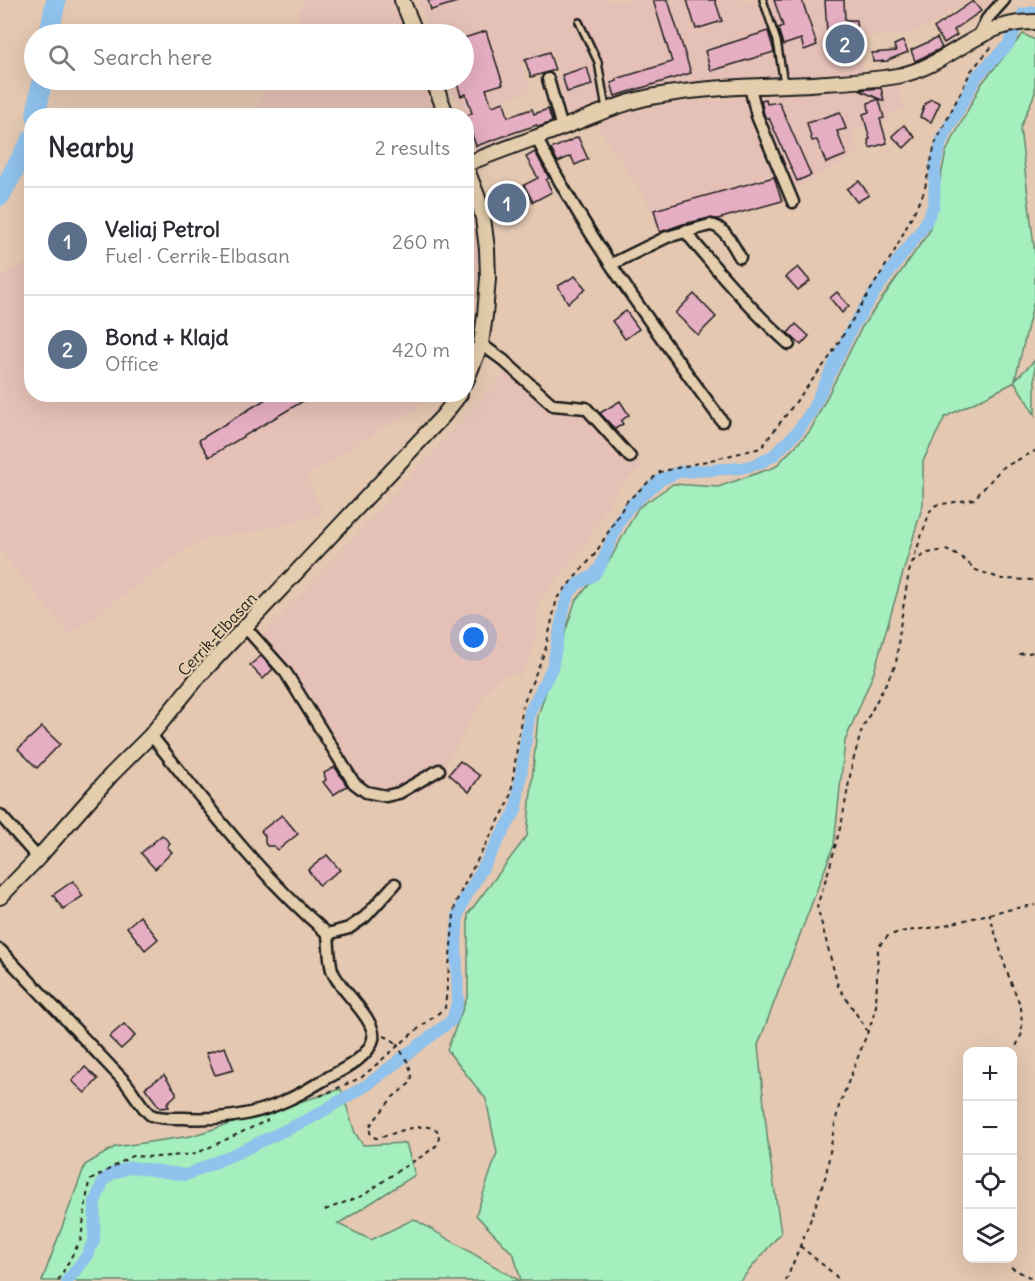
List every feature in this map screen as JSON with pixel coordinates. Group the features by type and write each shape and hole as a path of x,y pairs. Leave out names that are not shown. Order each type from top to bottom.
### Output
{"main road":[{"path":"402,0 412,24"},
{"path":"474,162 618,106 654,96 716,89 851,81 907,74 934,63 979,35 1011,24 1031,22"},
{"path":"437,90 444,108"},
{"path":"474,187 483,218 488,278 481,344 474,361"},
{"name":"Cerrik-Elbasan","path":"0,897 38,858 111,775 151,735 199,676 454,402"}],"street":[{"path":"979,35 987,19 1004,0"},
{"path":"548,79 562,128"},
{"path":"750,87 757,116 794,202"},
{"path":"536,137 558,180 661,339 722,421"},
{"path":"612,264 667,237 710,225 719,227 740,257"},
{"path":"685,231 740,296 789,344"},
{"path":"481,344 503,360 553,405 586,408 630,457"},
{"path":"245,627 286,673 354,783 366,792 386,796 399,794 439,770"},
{"path":"0,950 119,1076 150,1115 210,1119 251,1113 286,1101 355,1063 368,1049 373,1040 371,1025 332,971 328,934 244,850 151,735"},
{"path":"0,815 38,858"},
{"path":"328,934 349,928 365,917 395,884"}],"lane":[{"path":"763,0 777,41 784,85"},
{"path":"579,22 598,62 606,111"}],"path":[{"path":"320,1096 362,1077 445,1008 455,904 510,800 523,704 545,651 557,598 595,554 627,501 660,472 761,448 829,358 894,252 924,192 935,144 945,123 971,71 997,39"},
{"path":"868,1032 838,986 817,906 842,821 852,765 862,729 896,664 904,595 912,561 930,511 936,505 974,499 1002,468 1035,451"},
{"path":"912,561 927,553 946,550 961,557 976,570 1002,579 1035,580"},
{"path":"1020,654 1035,652"},
{"path":"786,1281 826,1175 839,1106 876,1006 878,949 882,942 888,936 899,932 944,925 989,913 1035,905"},
{"path":"989,913 1007,972 1021,1007 1022,1033 1016,1047"},
{"path":"325,1210 364,1195 437,1144 439,1138 437,1130 431,1127 422,1126 376,1138 371,1136 369,1127 393,1097 409,1084 412,1077 409,1064 396,1043"},
{"path":"58,1281 81,1239 89,1180 132,1156 195,1154 268,1120"},
{"path":"800,1246 840,1281"},
{"path":"1010,1263 1012,1268 1035,1280"}],"shaded area":[{"path":"304,0 395,0 403,24 295,24"},
{"path":"418,0 968,0 934,24 906,34 860,37 862,73 723,83 567,120 554,76 559,74 552,52 522,62 531,92 503,99 513,137 476,150 474,108 459,108 452,90 474,90 474,24 427,24"},
{"path":"975,0 999,0 986,13"},
{"path":"897,86 904,109 889,114 890,121 853,131 859,153 799,187 789,200 659,238 648,202 596,124 624,114 678,103"},
{"path":"267,90 428,90 434,108 256,108"},
{"path":"474,224 479,245 474,314"},
{"path":"24,264 24,402 426,402 306,476 324,514 270,528 206,539 186,549 70,635 0,551 0,277"},
{"path":"515,362 548,395 562,402 585,404 642,467 615,493 585,546 539,600 532,653 521,678 511,674 498,679 486,693 436,784 409,798 386,799 359,785 258,640"}],"green space":[{"path":"1023,34 1035,40 1035,93 1020,128 1035,255 1035,296 1015,380 1035,360 1035,415 1015,382 945,417 923,461 923,504 874,672 845,741 834,845 758,1045 768,1144 781,1233 740,1281 521,1281 514,1255 476,1215 497,1153 486,1099 447,1050 468,995 468,914 527,836 538,716 575,602 611,558 638,508 673,484 718,487 775,467 810,431 862,327 929,232 946,152 982,83"},
{"path":"341,1089 355,1133 363,1145 406,1143 415,1175 338,1224 371,1240 414,1219 520,1281 42,1281 85,1165 115,1147 191,1136"}],"building":[{"path":"428,0 456,0 457,2 431,10"},
{"path":"653,0 668,0 691,73 615,96 611,83 617,81 616,79 672,62"},
{"path":"687,0 715,0 722,21 696,29"},
{"path":"774,0 802,0 817,45 804,50 801,39 783,45 778,28 783,26"},
{"path":"825,0 844,0 845,20 856,20 858,43 853,48 828,48"},
{"path":"973,1 981,11 954,30 957,35 944,43 934,28"},
{"path":"486,31 503,84 486,89 492,106 504,102 508,117 532,109 534,114 548,109 552,122 476,146 474,108 470,108 466,94 461,96 459,90 474,90 474,35"},
{"path":"768,31 774,52 711,71 705,51"},
{"path":"937,38 942,48 915,61 911,50"},
{"path":"903,41 908,52 888,61 873,62 872,53 896,51 894,45"},
{"path":"549,52 555,70 531,77 525,60"},
{"path":"587,67 592,85 567,92 562,75"},
{"path":"881,88 884,101 859,90"},
{"path":"766,99 767,104 779,102 811,175 797,181 769,118 766,118 764,114 761,100"},
{"path":"879,99 884,118 880,119 887,143 870,148 868,140 870,139 863,114 869,112 868,103"},
{"path":"931,99 940,103 931,122 920,117 925,104"},
{"path":"840,112 846,129 837,131 846,155 826,163 817,140 812,141 807,123"},
{"path":"904,125 915,137 904,148 892,136"},
{"path":"578,137 588,159 575,165 571,156 558,162 551,149"},
{"path":"535,152 549,178 546,180 552,192 533,202 524,185 538,178 526,157"},
{"path":"774,177 782,201 718,219 709,218 683,224 660,232 654,210"},
{"path":"859,181 869,195 857,202 847,189"},
{"path":"511,191 517,211 503,215 498,195"},
{"path":"798,267 810,281 798,290 786,277"},
{"path":"575,276 586,289 568,303 558,286"},
{"path":"837,292 849,306 842,313 830,298"},
{"path":"694,294 716,317 698,335 675,313"},
{"path":"626,311 639,329 625,339 612,321"},
{"path":"796,324 809,336 801,345 788,333"},
{"path":"620,401 629,415 621,421 623,424 615,429 600,413"},
{"path":"261,402 302,402 209,457 199,440"},
{"path":"261,656 273,669 263,679 250,665"},
{"path":"42,727 60,744 37,768 18,749"},
{"path":"460,761 480,776 469,792 449,774"},
{"path":"335,767 347,786 333,795 323,782 326,780 324,773"},
{"path":"282,815 298,834 278,850 274,846 267,846 265,836 261,831"},
{"path":"162,835 170,843 167,847 172,852 155,869 141,853"},
{"path":"327,855 340,870 319,885 308,870"},
{"path":"73,881 83,896 63,909 53,895"},
{"path":"140,916 158,939 145,950 127,927"},
{"path":"124,1024 135,1036 121,1049 109,1037"},
{"path":"225,1047 234,1070 215,1075 206,1053"},
{"path":"85,1067 98,1079 85,1093 72,1081"},
{"path":"164,1075 176,1095 167,1103 169,1107 160,1108 145,1088"}],"waterway":[{"path":"51,24 56,0"},
{"path":"67,1281 86,1257 94,1241 95,1202 103,1181 111,1174 131,1167 186,1175 239,1152 311,1118 367,1085 452,1020 458,1001 456,944 458,916 463,902 516,810 530,711 552,668 569,594 576,585 594,575 600,567 620,520 630,506 660,480 679,472 741,468 758,464 774,455 798,431 811,412 853,326 924,226 934,205 935,165 942,140 977,76 1008,45 1023,14 1035,12"},
{"path":"37,108 40,90"},
{"path":"0,196 24,153"}],"place":[{"name":"Bond + Klajd","path":"845,44"},
{"name":"Veliaj Petrol","path":"507,203"}]}
